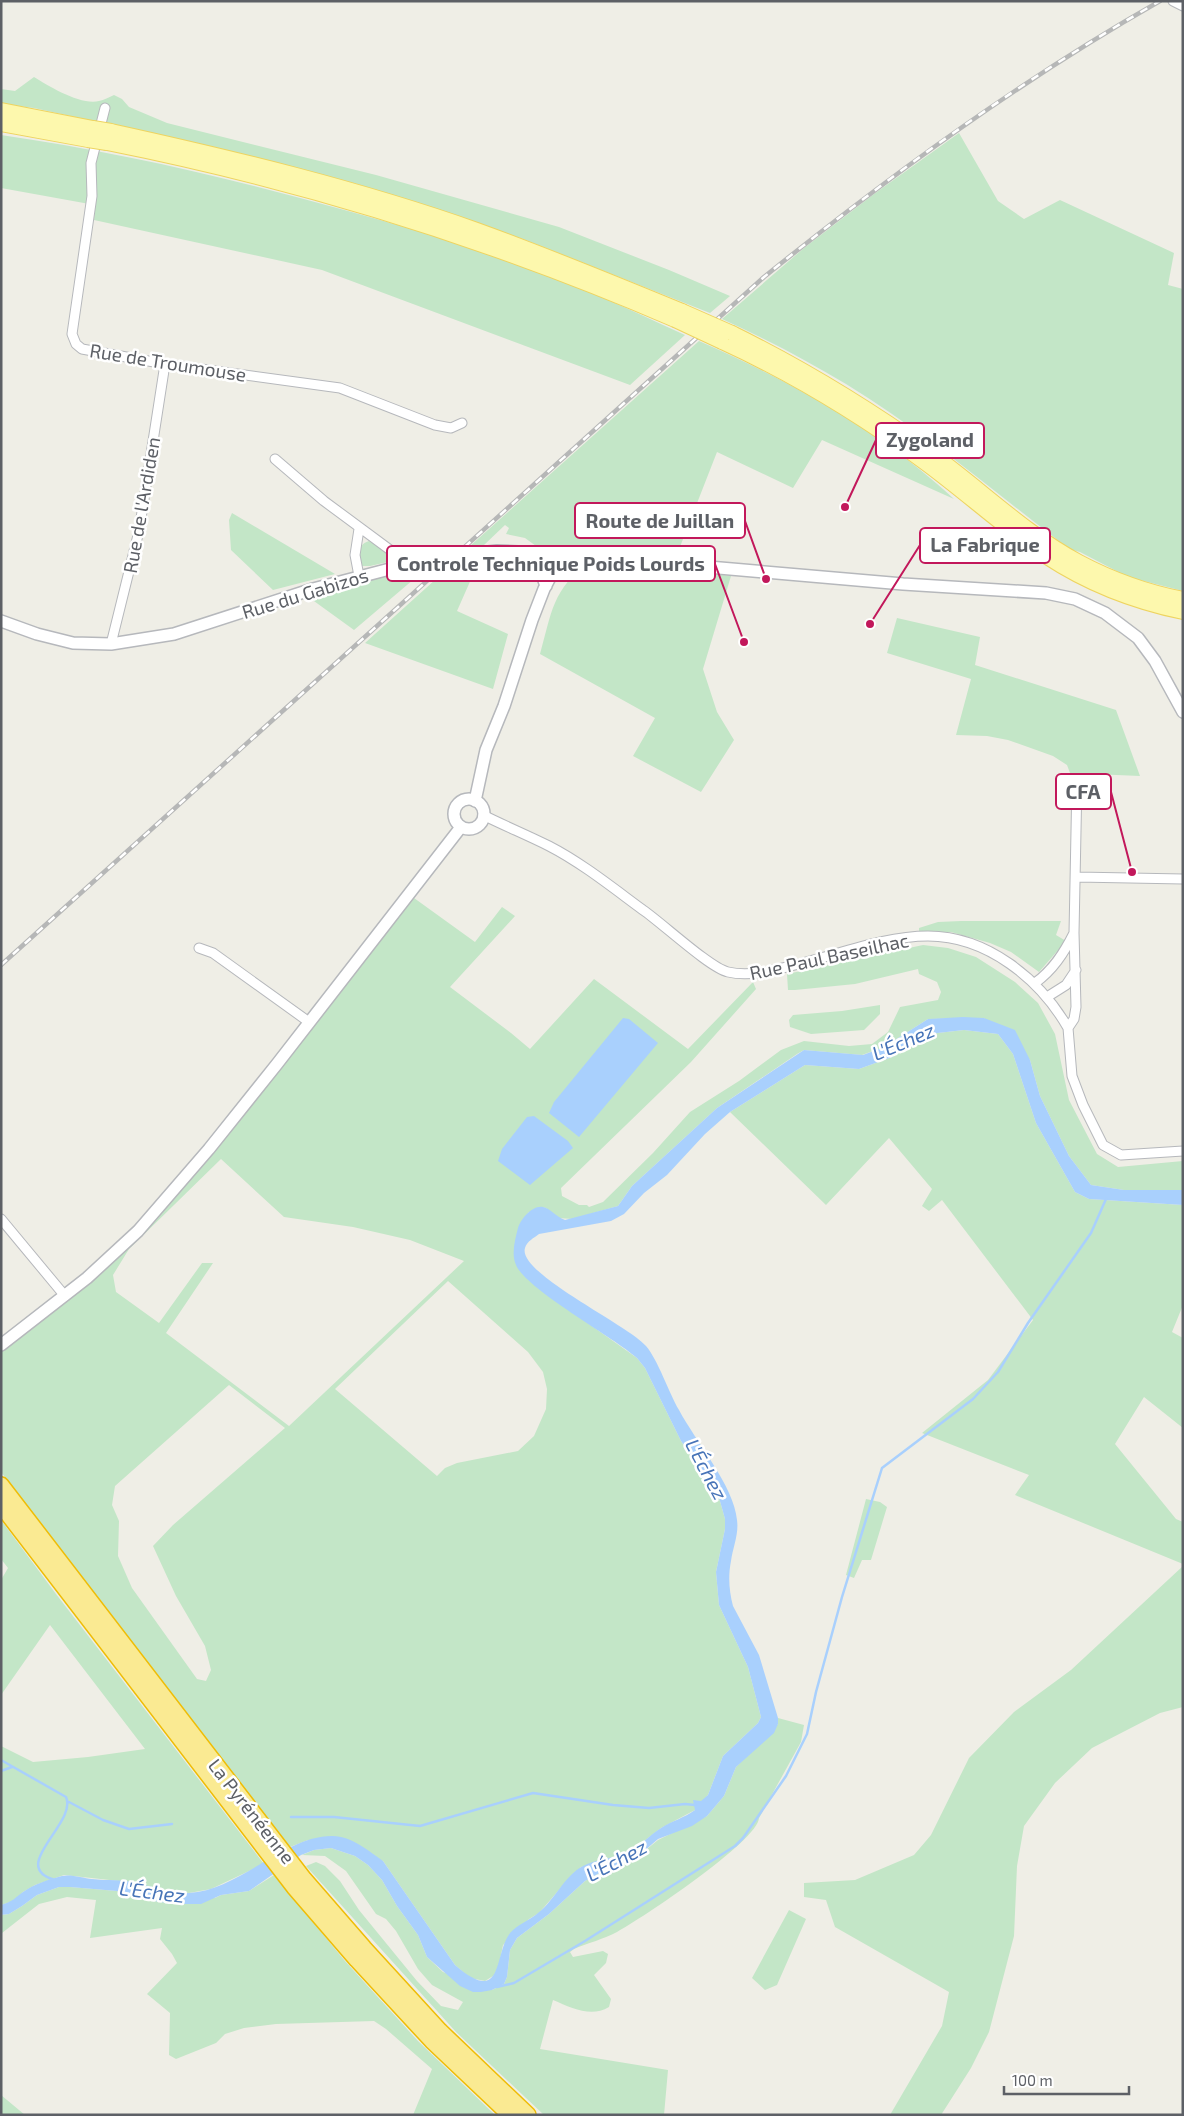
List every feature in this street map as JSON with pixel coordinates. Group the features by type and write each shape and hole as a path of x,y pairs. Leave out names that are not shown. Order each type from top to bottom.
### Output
{"highway":[{"name":"La Pyrénéenne","path":"1,1485 265,1839"},
{"name":"La Pyrénéenne","path":"1,1505 265,1839 357,1960 432,2041 510,2115"},
{"name":"La Pyrénéenne","path":"299,1883 364,1948 440,2031 528,2115"}],"main road":[{"path":"1,110 91,134"},
{"path":"1,124 109,137 276,170 425,214 538,253 798,368 878,416 932,454 1026,527 1079,562 1138,587 1183,599"},
{"path":"727,337 880,430 926,463 1022,539 1061,566 1122,595 1183,612"}],"street":[{"path":"1173,1 1183,6"},
{"name":"Rue de Troumouse","path":"105,108 92,163 92,196 72,334 73,339 82,349 165,364 340,388 435,425 451,428 462,423"},
{"name":"Rue de l'Ardiden","path":"112,644 140,531 165,364"},
{"path":"275,459 359,529 401,558 403,564"},
{"path":"359,529 355,555 359,576"},
{"name":"Rue du Gabizos","path":"1,621 64,641 112,644 174,634 280,598 403,564 449,555 497,551 559,554 852,579 1046,593 1075,599 1105,613 1138,638 1155,661 1183,712"},
{"path":"521,552 534,560 540,568 546,586"},
{"path":"475,801 486,750 504,706 532,620 558,562 559,554"},
{"path":"1077,780 1077,877 1074,933 1076,969 1074,1019 1068,1028 1072,1076 1083,1105 1103,1145 1121,1155 1183,1151"},
{"path":"464,800 475,801 480,805 483,816 482,821 473,828 461,827 454,819 455,808 464,800"},
{"name":"Rue Paul Baseilhac","path":"483,816 550,847 644,910 725,972 750,974 893,940 928,936 953,939 975,945 1001,958 1035,982 1048,997 1068,1028"},
{"path":"1,1345 66,1296 138,1231 209,1149 461,827"},
{"path":"1077,877 1183,879"},
{"path":"1035,982 1048,973 1060,958 1074,933"},
{"path":"198,948 213,952 309,1022"},
{"path":"1048,997 1066,985 1076,969"},
{"path":"1,1219 66,1296"}],"green space":[{"path":"34,77 65,94 84,101 99,101 114,95 122,99 129,107 167,123 376,175 559,227 730,296 710,313 523,239 357,184 234,152 34,108 1,104 1,89 15,91"},
{"path":"959,133 998,201 1024,219 1060,200 1174,253 1168,285 1183,289 1183,591 1128,577 1080,552 1069,549 960,463 904,422 846,384 800,358 722,319 804,248 874,194"},
{"path":"1,135 176,167 305,199 410,228 555,277 685,335 630,385 322,270 94,220 95,205 1,188"},
{"path":"699,341 767,373 833,410 896,451 954,499 822,440 793,488 717,452 676,557 536,546 525,538 506,534 509,528 505,525 484,545 470,546"},
{"path":"232,513 335,574 273,590 231,550 229,520"},
{"path":"369,541 391,555 392,561 362,566 361,548 362,545"},
{"path":"456,561 470,563 476,568 457,611 508,634 493,689 365,643"},
{"path":"590,562 731,576 703,669 717,712 734,740 701,792 633,756 655,718 540,654 555,602 568,582"},
{"path":"427,568 354,630 307,596 413,570"},
{"path":"897,618 980,637 975,665 1116,710 1140,776 1070,773 1067,765 1053,756 1008,740 987,736 956,735 971,679 887,653"},
{"path":"414,898 475,942 502,907 515,916 450,987 530,1049 594,979 688,1049 753,982 756,989 691,1062 561,1188 562,1196 579,1205 587,1205 589,1207 603,1202 653,1153 690,1112 739,1081 781,1050 804,1041 849,1046 872,1044 888,1032 900,1007 938,1000 941,992 937,982 919,974 918,969 855,984 795,990 788,990 787,974 923,945 948,948 976,957 1015,982 1038,1003 1055,1034 1069,1100 1097,1154 1118,1167 1183,1161 1183,1190 1124,1190 1091,1185 1069,1156 1040,1096 1030,1060 984,1018 928,1019 884,1047 862,1055 804,1050 797,1054 717,1108 632,1186 618,1206 572,1219 558,1218 546,1208 540,1207 528,1213 517,1266 537,1287 637,1358 645,1368 681,1441 718,1494 725,1519 725,1529 716,1572 719,1605 748,1667 761,1717 758,1723 723,1756 708,1795 695,1810 661,1828 635,1848 623,1854 581,1867 539,1913 529,1919 503,1945 498,1970 485,1981 470,1978 455,1965 383,1861 308,1840 290,1847 203,1737 1,1472 2,1349 92,1279 213,1151","holes":["221,1159 284,1217 353,1227 410,1240 464,1261 289,1426 166,1333 213,1263 202,1263 159,1323 116,1292 113,1275 129,1249","448,1281 528,1352 543,1372 547,1389 546,1409 534,1436 518,1451 457,1463 445,1468 437,1476 335,1389","229,1385 285,1428 173,1525 153,1546 176,1596 205,1646 211,1670 206,1681 197,1679 132,1588 118,1556 119,1521 112,1505 115,1486"]},
{"path":"1061,921 1056,935 1066,941 1039,972 1011,952 990,943 951,932 919,932 919,928 938,922"},
{"path":"880,1005 880,1014 864,1030 811,1034 790,1027 789,1020 793,1015 842,1011"},
{"path":"964,1030 998,1034 1013,1054 1036,1123 1075,1192 1089,1199 1183,1205 1183,1305 1172,1332 1183,1338 1183,1428 1144,1397 1115,1444 1176,1519 1183,1522 1183,1564 1015,1495 1029,1475 922,1433 988,1380 1033,1320 942,1200 929,1211 922,1206 932,1189 889,1138 826,1205 730,1112 805,1065 859,1069 892,1057 929,1034"},
{"path":"866,1499 880,1502 887,1507 871,1560 862,1560 854,1578 846,1575"},
{"path":"1,1520 264,1864 211,1889 189,1893 149,1888 137,1883 64,1875 35,1885 23,1892 14,1901 1,1905 1,1746 33,1762 145,1749 50,1625 1,1695 1,1580 8,1568 1,1559"},
{"path":"1183,1566 1183,1707 1160,1713 1092,1748 1055,1783 1024,1826 1017,1866 1014,1936 989,2032 971,2068 941,2115 890,2115 942,2026 949,1992 835,1927 826,1900 804,1897 804,1883 855,1880 914,1855 931,1835 969,1758 1014,1712 1071,1670"},
{"path":"778,1718 804,1725 801,1742 754,1829 720,1861 649,1912 617,1932 570,1952 573,1957 603,1951 608,1954 606,1963 594,1975 611,1999 609,2007 595,2012 588,2012 574,2009 553,2000 540,2049 668,2070 664,2115 544,2115 456,2032 306,1866 316,1862 325,1866 340,1881 359,1910 417,1981 441,2006 458,2010 463,2002 432,1985 418,1969 396,1931 386,1919 376,1914 346,1871 325,1856 302,1855 314,1850 331,1848 355,1856 368,1865 382,1880 397,1906 418,1935 427,1957 443,1972 492,1990 504,1984 507,1977 510,1950 517,1938 549,1914 585,1881 603,1871 636,1858 658,1840 707,1816 724,1796 736,1767 778,1724"},
{"path":"274,1875 345,1961 418,2041 495,2115 413,2115 432,2069 374,2021 276,2024 244,2028 225,2034 216,2043 176,2059 169,2055 170,2013 147,1994 177,1963 160,1939 162,1928 90,1938 96,1900 67,1897 39,1904 2,1933 1,1938 1,1915 9,1914 37,1895 59,1887 117,1891 136,1898 215,1898 221,1895 249,1891"},
{"path":"789,1910 806,1919 777,1985 765,1990 752,1978"},
{"path":"1,2095 25,2115 1,2115"}],"water":[{"path":"623,1018 629,1019 658,1043 579,1137 549,1113 554,1102"},
{"name":"L'Échez","path":"984,1018 1015,1030 1030,1060 1040,1096 1069,1156 1091,1185 1124,1190 1183,1190 1183,1205 1089,1199 1075,1192 1036,1123 1013,1054 998,1034 964,1030 929,1034 892,1057 859,1069 805,1065 730,1112 705,1134 667,1175 644,1193 624,1214 611,1221 539,1234 525,1248 527,1259 538,1271 576,1299 636,1337 646,1346 655,1360 686,1423 722,1479 734,1507 737,1520 737,1535 729,1572 733,1606 759,1655 778,1718 778,1724 774,1733 736,1767 724,1796 707,1816 692,1826 658,1839 636,1858 603,1871 585,1881 549,1914 517,1938 510,1950 507,1977 504,1984 492,1990 481,1992 473,1992 460,1986 427,1957 418,1935 397,1906 382,1880 368,1865 355,1856 331,1848 314,1850 301,1855 249,1891 221,1895 201,1904 173,1904 136,1898 117,1891 59,1887 37,1895 9,1914 1,1915 1,1905 11,1901 32,1887 62,1876 69,1875 98,1880 126,1881 170,1891 189,1893 208,1890 226,1883 297,1844 315,1838 333,1836 346,1838 360,1845 383,1861 455,1965 472,1977 483,1981 491,1978 496,1971 502,1949 513,1930 544,1908 576,1870 593,1862 628,1852 661,1828 695,1810 693,1800 701,1801 708,1795 723,1756 758,1723 761,1717 748,1667 719,1605 716,1572 725,1529 725,1519 718,1494 681,1441 645,1368 637,1358 553,1300 523,1275 516,1265 514,1256 518,1228 531,1210 539,1207 546,1208 565,1220 618,1206 632,1186 717,1108 804,1050 863,1055 884,1047 928,1019"},
{"path":"534,1116 568,1141 573,1148 530,1185 498,1161 502,1149 527,1117"}],"waterway":[{"path":"497,1987 514,1983 585,1941 735,1846 743,1838 786,1776 807,1734 816,1692 842,1597 882,1468 973,1399 998,1372 1028,1323 1091,1233 1106,1199"},
{"path":"1,1760 66,1797 67,1807 63,1819 47,1843 38,1865 42,1874 55,1880"},
{"path":"1,1771 12,1767"},
{"path":"291,1817 334,1817 420,1826 533,1793 613,1805 649,1808 685,1804 695,1805"},
{"path":"69,1802 103,1820 129,1829 172,1824"}],"railway":[{"path":"1,965 764,277 811,239 956,131 1056,64 1160,1"}],"place":[{"name":"Zygoland","path":"845,507"},
{"name":"Route de Juillan","path":"766,579"},
{"name":"La Fabrique","path":"870,624"},
{"name":"Controle Technique Poids Lourds","path":"744,642"},
{"name":"CFA","path":"1132,872"}]}
